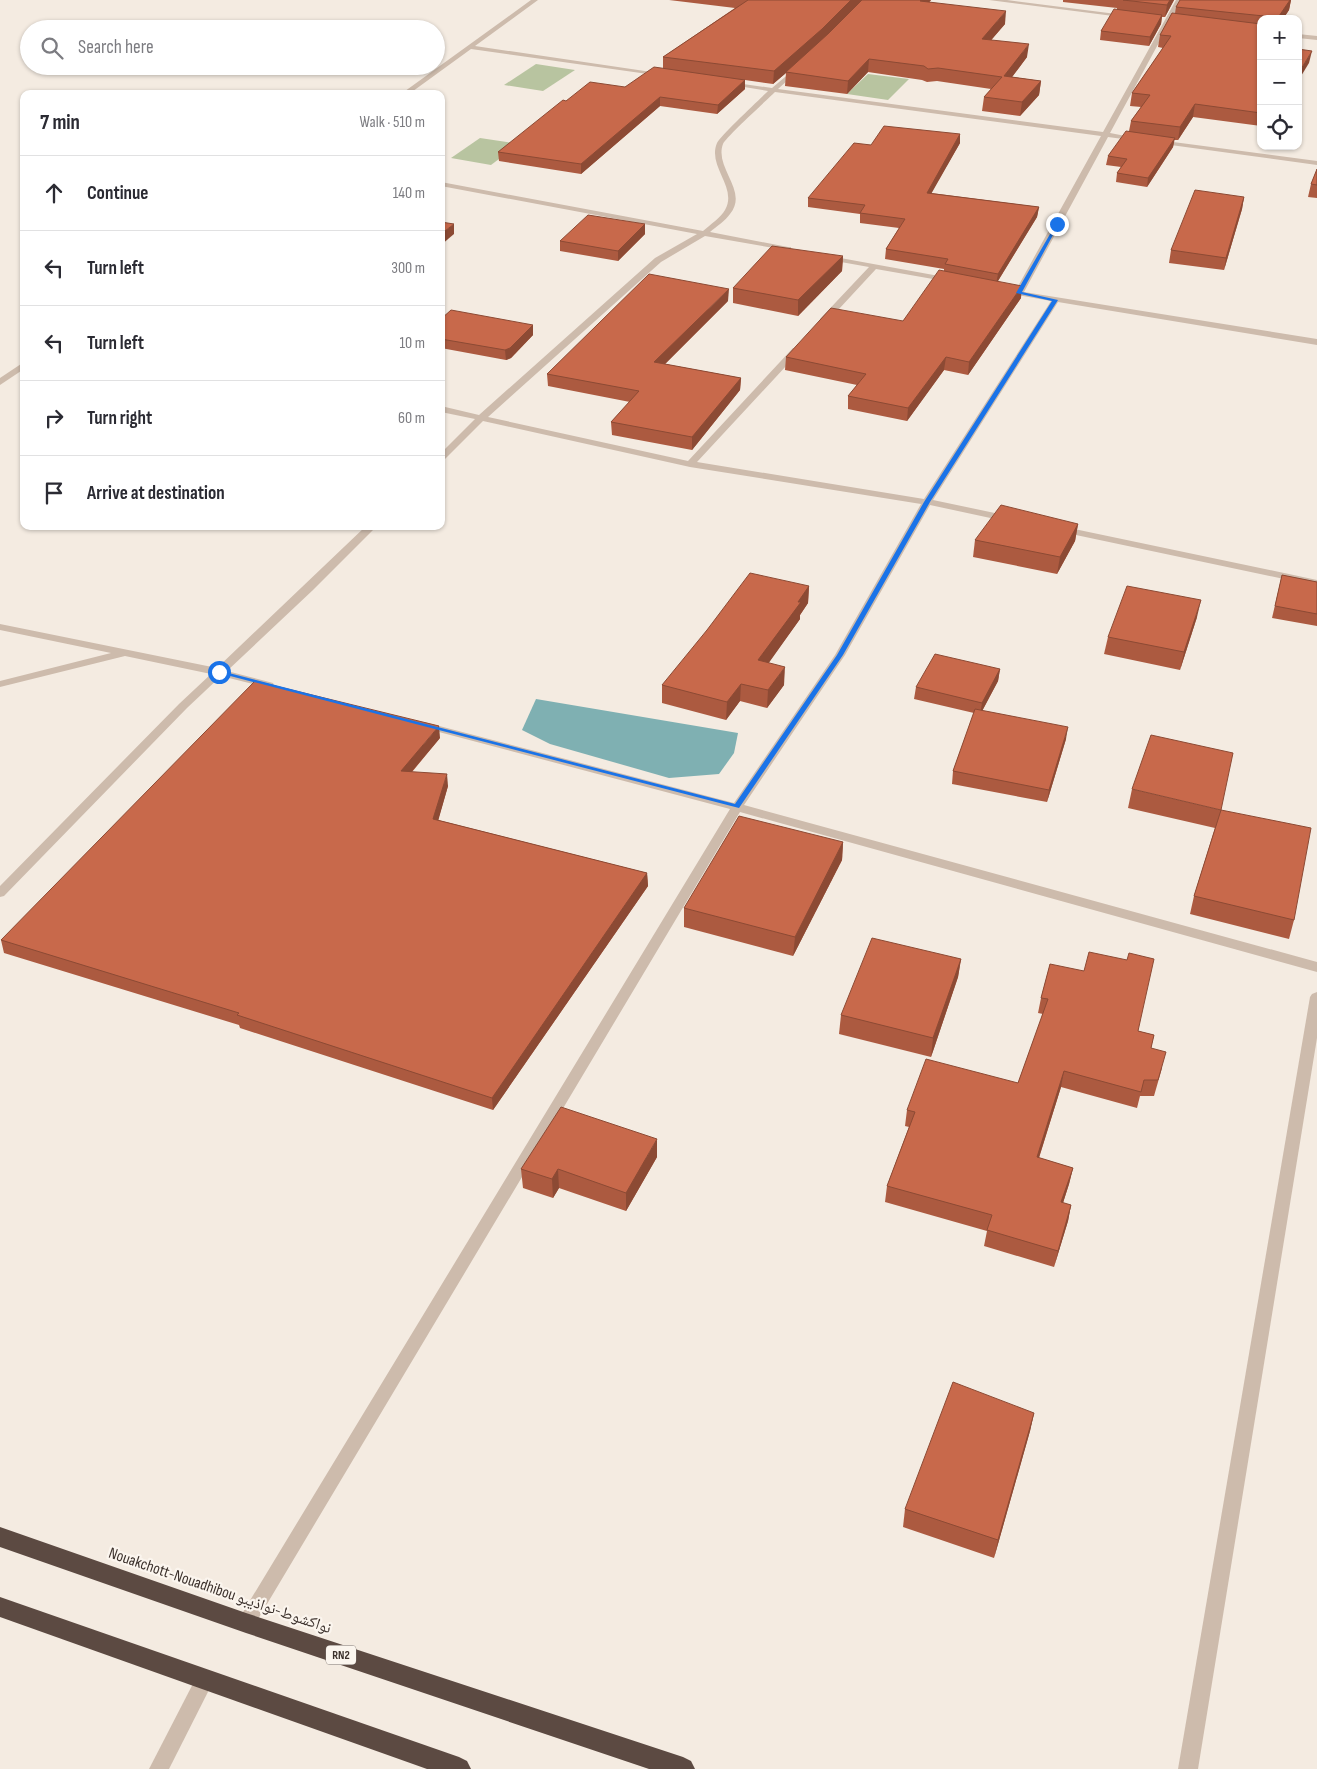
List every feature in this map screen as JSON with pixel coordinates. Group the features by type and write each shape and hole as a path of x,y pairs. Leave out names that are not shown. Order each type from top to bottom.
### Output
{"highway":[{"name":"Nouakchott-Nouadhibou نواكشوط-نواذيبو","path":"0,1536 246,1623 683,1769"},
{"path":"0,1607 460,1769"}],"street":[{"path":"445,64 535,0"},
{"path":"992,0 1138,18"},
{"path":"1019,293 1179,0"},
{"path":"1158,20 1177,22"},
{"path":"1302,36 1317,38"},
{"path":"469,47 675,76"},
{"path":"445,454 482,417 658,260 706,232 728,212 732,201 732,193 718,159 720,144 802,63"},
{"path":"410,90 430,75"},
{"path":"724,83 1144,140"},
{"path":"1154,141 1317,163"},
{"path":"445,185 706,232 799,251"},
{"path":"818,255 961,282"},
{"path":"820,325 874,266"},
{"path":"1000,290 1317,342"},
{"path":"246,1623 737,806 840,655 927,502 1055,300"},
{"path":"690,464 806,340"},
{"path":"0,382 20,368"},
{"path":"445,410 690,464 927,502 1015,520"},
{"path":"1054,528 1317,582"},
{"path":"0,893 182,706 310,588 368,530"},
{"path":"0,627 219,672 276,687"},
{"path":"0,684 125,653"},
{"path":"411,722 737,806 1317,967"},
{"path":"1188,1769 1317,997"},
{"path":"159,1769 205,1680"}],"green space":[{"path":"536,64 575,70 543,91 504,85"},
{"path":"868,74 909,79 888,100 847,94"},
{"path":"480,138 519,144 491,165 451,158"}],"water":[{"path":"536,699 738,733 734,753 719,774 669,778 550,744 522,730"}],"building":[{"path":"748,0 851,0 822,29 774,71 663,57"},
{"path":"862,0 921,0 1006,11 982,39 1029,44 1004,76 1041,81 1022,102 984,97 1002,77 938,68 928,69 924,66 869,59 848,81 786,72"},
{"path":"1123,0 1170,0 1167,5"},
{"path":"1180,0 1290,0 1280,15 1257,15 1176,7"},
{"path":"1114,9 1162,15 1150,37 1101,31"},
{"path":"1172,13 1257,24 1257,112 1195,104 1180,127 1131,121 1150,95 1132,93 1171,36 1160,35"},
{"path":"1302,50 1312,51 1302,67"},
{"path":"654,67 745,80 718,105 660,97 581,164 498,152 563,100 566,101 590,82 625,87"},
{"path":"884,126 960,134 927,193 1039,207 998,274 945,264 948,259 886,249 905,219 860,213 865,205 808,198 854,143 871,145"},
{"path":"1126,131 1175,138 1148,178 1117,173 1127,159 1108,156"},
{"path":"1317,169 1317,185 1311,184"},
{"path":"1195,190 1244,197 1226,258 1171,250"},
{"path":"588,215 645,224 618,251 560,241"},
{"path":"445,223 454,224 445,231"},
{"path":"772,246 843,256 798,300 733,288"},
{"path":"939,270 1022,286 969,362 946,357 908,408 848,396 866,374 786,357 831,308 903,321"},
{"path":"649,274 729,289 654,362 741,378 692,437 611,422 639,391 547,374"},
{"path":"451,310 533,325 510,348 505,350 445,340 445,315"},
{"path":"1001,505 1078,524 1060,557 975,540"},
{"path":"750,573 809,586 798,602 801,602 758,660 785,667 768,690 741,684 727,702 662,685 707,630"},
{"path":"1282,575 1317,582 1317,614 1275,606"},
{"path":"1127,586 1201,600 1184,652 1108,637"},
{"path":"935,654 1000,669 982,703 916,687"},
{"path":"255,681 439,726 401,771 447,774 433,819 647,873 492,1098 237,1015 239,1013 1,940"},
{"path":"975,709 1068,727 1049,790 953,771"},
{"path":"1151,735 1233,753 1221,810 1132,789"},
{"path":"1221,810 1311,828 1294,920 1194,896"},
{"path":"739,816 843,842 795,937 684,908"},
{"path":"872,938 961,959 933,1038 841,1015"},
{"path":"1089,952 1127,960 1129,953 1154,959 1138,1031 1154,1035 1151,1048 1166,1052 1158,1080 1144,1080 1141,1092 1064,1071 1037,1157 1073,1168 1061,1202 1071,1205 1058,1251 987,1230 992,1215 887,1186 915,1112 907,1110 926,1059 1018,1083 1048,999 1041,998 1050,964 1084,971"},
{"path":"561,1107 657,1139 626,1193 558,1169 552,1179 521,1169"},
{"path":"953,1382 1034,1413 998,1540 905,1509"}],"route":[{"path":"219,672 737,806 840,655 927,502 1055,300 1019,293 1057,224"}]}
